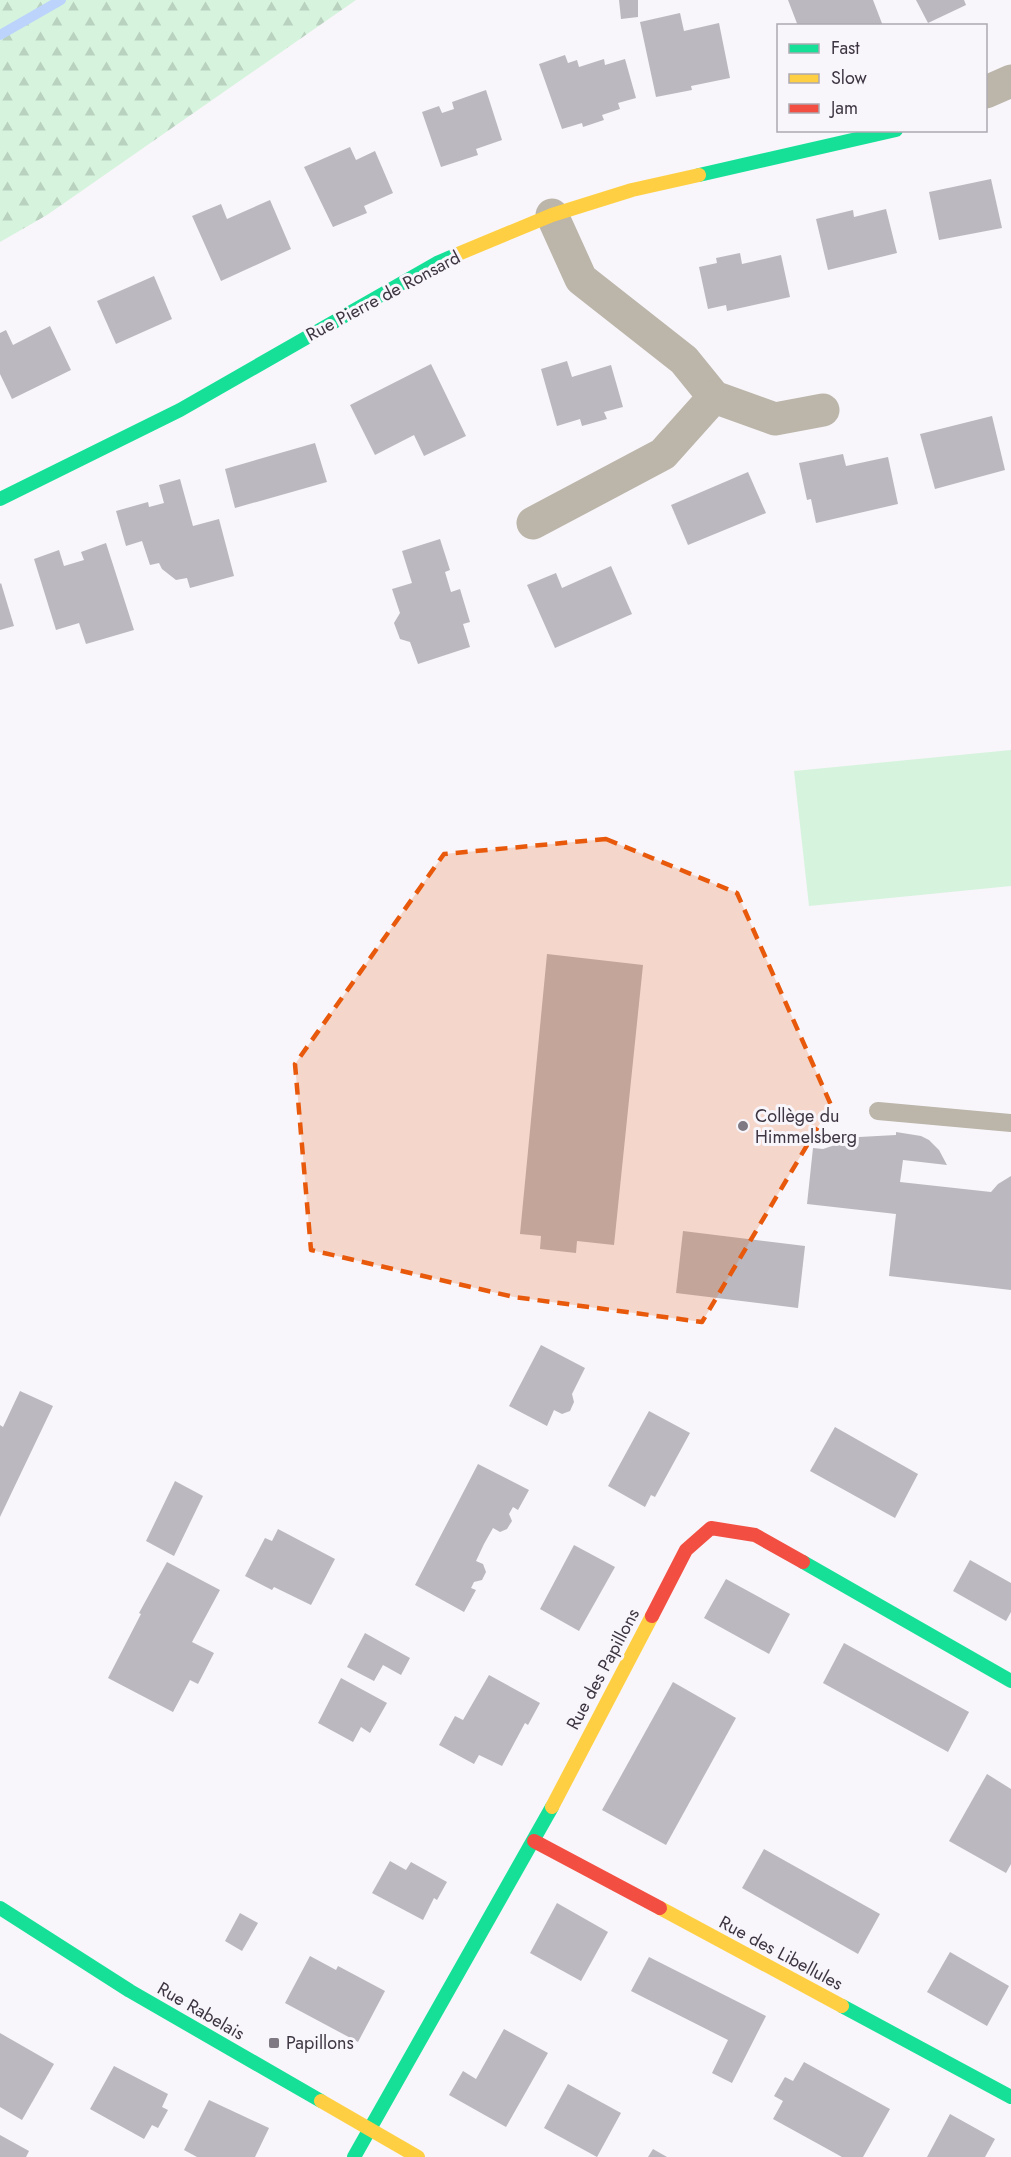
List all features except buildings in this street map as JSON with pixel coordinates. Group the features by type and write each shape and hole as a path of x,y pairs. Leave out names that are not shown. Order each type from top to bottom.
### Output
{"street":[{"path":"987,92 1011,81"},
{"name":"Rue Pierre de Ronsard","path":"0,499 180,410 436,263 552,215 632,190 887,132"},
{"path":"552,215 581,279 684,360 714,397 776,419 823,410"},
{"path":"533,523 663,454 714,397"},
{"name":"Rue des Papillons","path":"354,2157 534,1840 686,1550 711,1528 755,1535 1011,1681"},
{"name":"Rue des Libellules","path":"534,1840 1011,2097"},
{"name":"Rue Rabelais","path":"0,1908 130,1991 418,2157"}],"lane":[{"path":"878,1111 1011,1123"}],"highlighted area":[{"path":"606,839 737,893 831,1105 702,1322 514,1297 311,1250 295,1064 444,854"}],"green space":[{"path":"0,0 356,0 47,215 0,242"},
{"path":"1011,750 1011,886 809,906 794,771"}],"waterway":[{"path":"0,35 61,0"}],"traffic: fast":[{"path":"699,175 887,132"},
{"path":"0,499 180,410 437,263 458,254"},
{"path":"803,1562 1011,1681"},
{"path":"354,2157 552,1807"},
{"path":"0,1908 130,1991 321,2101"},
{"path":"842,2006 1011,2097"}],"traffic: slow":[{"path":"458,254 552,215 632,190 699,175"},
{"path":"552,1807 652,1616"},
{"path":"660,1908 842,2006"},
{"path":"321,2101 418,2157"}],"traffic: jam":[{"path":"652,1616 686,1550 711,1528 755,1535 803,1562"},
{"path":"534,1841 660,1908"}],"place":[{"name":"Collège du Himmelsberg","path":"743,1126"},
{"name":"Papillons","path":"274,2043"}]}
